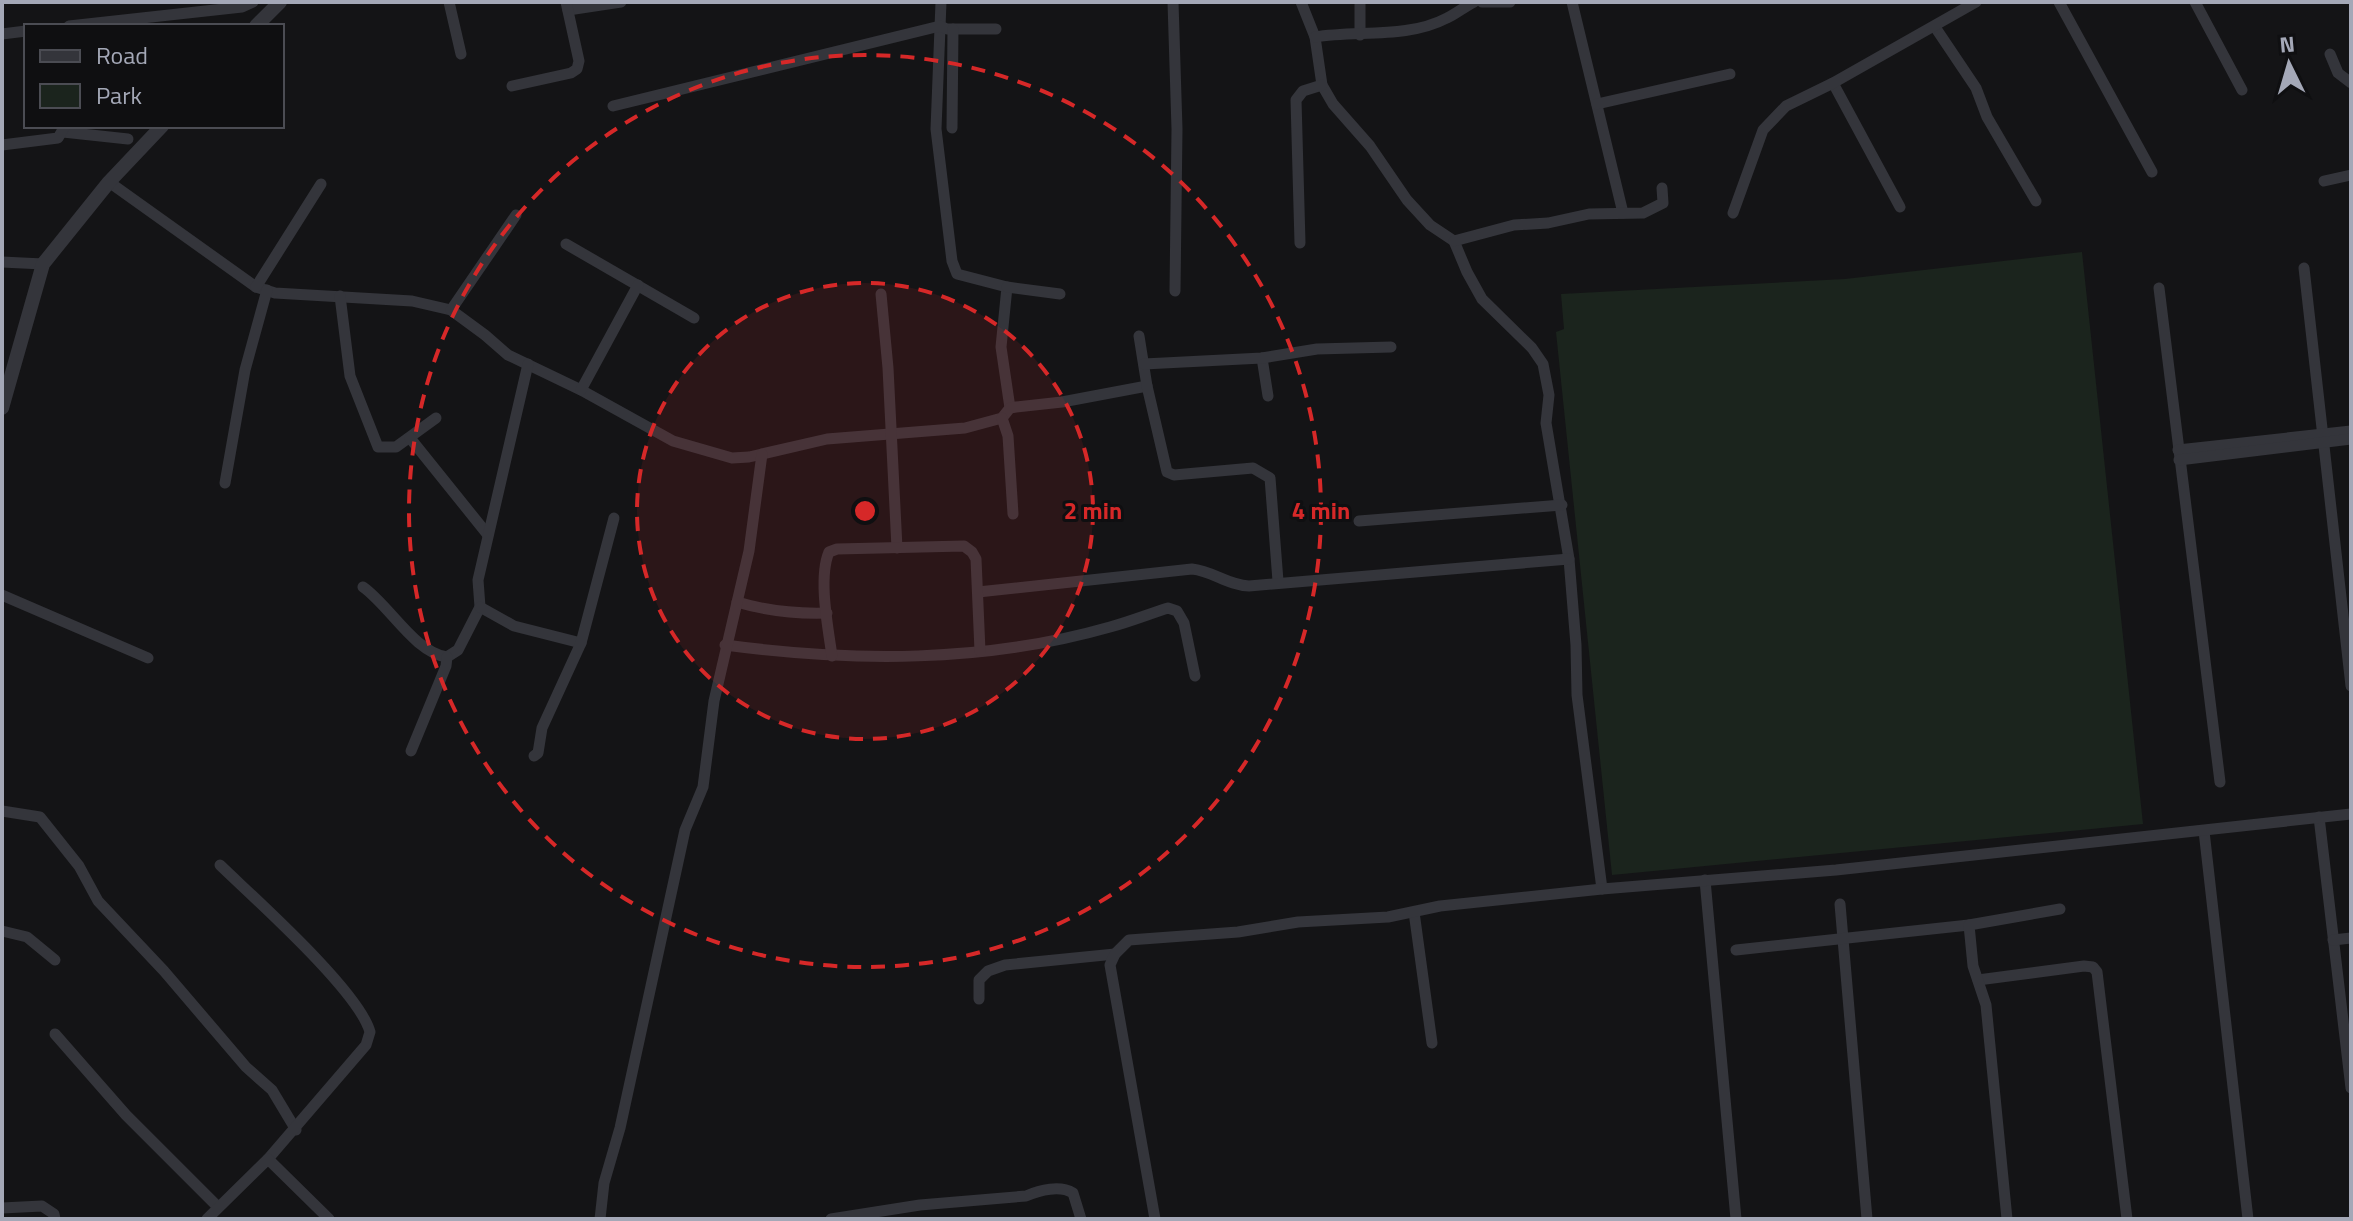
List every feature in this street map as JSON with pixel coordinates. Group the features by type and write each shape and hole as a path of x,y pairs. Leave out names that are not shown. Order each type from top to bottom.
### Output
{"street":[{"path":"87,24 242,7 253,2"},
{"path":"258,24 280,2"},
{"path":"449,2 461,54"},
{"path":"512,86 577,69 579,61 567,6 621,2"},
{"path":"941,2 936,129 953,268 957,274 1007,287 1060,294"},
{"path":"1173,2 1177,129 1175,291"},
{"path":"1301,2 1315,37 1322,85 1333,104 1370,146 1407,200 1430,225 1454,241 1482,299 1532,348 1543,364 1549,395 1546,423 1569,559 1577,695 1602,889"},
{"path":"1360,2 1360,35"},
{"path":"1315,37 1360,35 1425,26 1448,18 1474,2"},
{"path":"1482,2 1510,2"},
{"path":"1572,2 1623,213"},
{"path":"1733,213 1763,130 1786,106 1976,2"},
{"path":"2059,2 2152,172"},
{"path":"2195,2 2242,90"},
{"path":"613,106 940,26 996,29"},
{"path":"1935,27 1976,88 1991,126 2036,201"},
{"path":"952,128 953,29"},
{"path":"2,34 24,31"},
{"path":"2330,54 2338,73 2351,83"},
{"path":"1597,104 1730,74"},
{"path":"1833,83 1900,207"},
{"path":"1300,243 1296,100 1303,91 1322,85"},
{"path":"2,408 43,264 109,182 160,128"},
{"path":"2,145 58,138 64,129 128,139"},
{"path":"2324,181 2351,175"},
{"path":"109,182 261,289 412,301 451,310 508,355 581,390 673,441 732,458 827,439 965,428 1006,413 1147,386"},
{"path":"225,483 261,289 321,184"},
{"path":"1454,241 1514,225 1548,223 1589,214 1643,213 1660,207 1664,199 1662,188"},
{"path":"451,310 516,215"},
{"path":"566,244 694,318"},
{"path":"2,262 43,264"},
{"path":"2304,268 2351,686"},
{"path":"581,390 638,285"},
{"path":"1007,287 1001,347 1013,514"},
{"path":"2159,288 2220,782"},
{"path":"881,294 897,548"},
{"path":"340,296 350,376 378,447 396,447 436,418"},
{"path":"1139,336 1167,472 1174,475 1253,468 1270,478 1278,581"},
{"path":"1144,364 1262,358 1317,349 1391,347"},
{"path":"1262,358 1268,396"},
{"path":"363,587 434,654 447,657 458,650 480,607 478,580 528,364"},
{"path":"2179,455 2324,438 2351,431"},
{"path":"410,438 488,535"},
{"path":"2324,438 2351,439"},
{"path":"600,1219 604,1183 620,1128 685,830 703,787 707,743 725,645 749,551 762,454"},
{"path":"1359,521 1562,505"},
{"path":"534,756 538,753 542,728 581,643 614,518"},
{"path":"832,656 825,562 829,552 837,549 964,546 976,559 980,651"},
{"path":"978,592 1192,569 1203,570 1221,581 1240,585 1569,559"},
{"path":"2,595 148,658"},
{"path":"737,602 762,610 827,613"},
{"path":"480,607 514,626 581,643"},
{"path":"725,645 832,656 913,658 980,651 1111,627 1168,608 1177,611 1184,623 1195,676"},
{"path":"411,751 447,657"},
{"path":"2,811 40,817 79,866 98,901 164,971 246,1067 272,1090 296,1130"},
{"path":"1155,1219 1110,965 1115,954 1129,940 1380,918 1440,906 1836,870 2351,814"},
{"path":"2319,817 2350,1059 2351,1088"},
{"path":"2204,831 2248,1219"},
{"path":"207,1219 296,1130 369,1038 368,1025 320,964 220,865"},
{"path":"1705,880 1736,1219"},
{"path":"1840,904 1867,1219"},
{"path":"1736,950 1969,925 2060,909"},
{"path":"1414,912 1432,1043"},
{"path":"1969,925 1973,966 1986,1005 2007,1219"},
{"path":"2,931 21,933 55,960"},
{"path":"2333,940 2351,938"},
{"path":"979,999 979,980 988,971 1005,965 1115,954"},
{"path":"1978,980 2084,966 2093,967 2097,972 2127,1219"},
{"path":"55,1034 126,1115 218,1207"},
{"path":"268,1159 329,1219"},
{"path":"831,1219 920,1205 1019,1197 1064,1189 1073,1193 1081,1219"},
{"path":"2,1208 42,1206 54,1214 55,1219"}],"green space":[{"path":"2082,252 2143,824 1612,875 1556,332 1564,329 1561,294 1845,279"}]}
